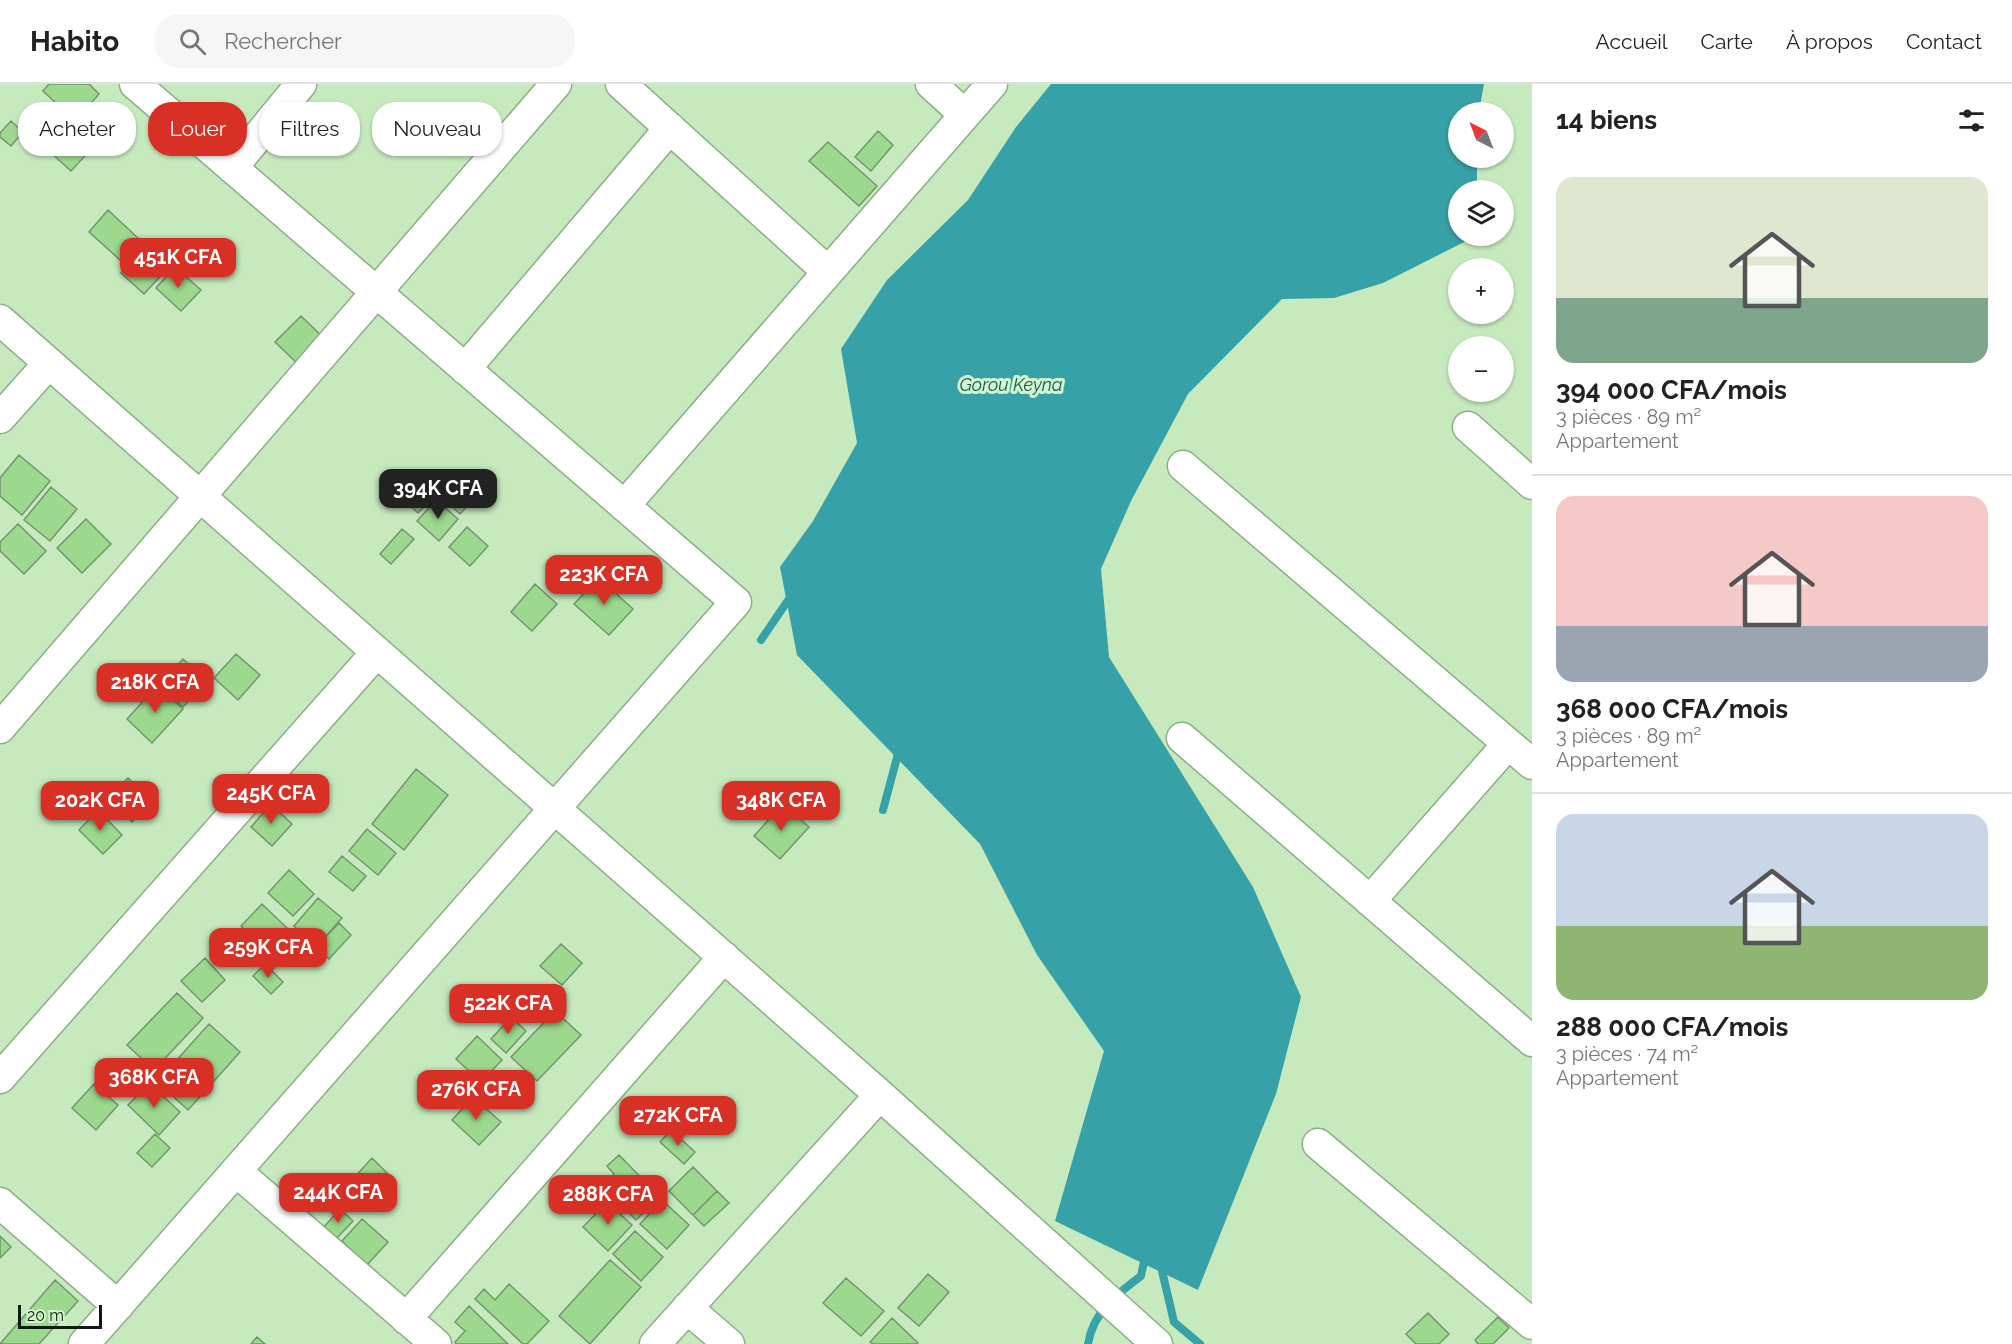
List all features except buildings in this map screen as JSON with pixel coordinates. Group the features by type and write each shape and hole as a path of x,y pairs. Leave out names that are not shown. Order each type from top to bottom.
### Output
{"street":[{"path":"94,1341 118,1305 736,602 135,84"},
{"path":"232,168 301,84"},
{"path":"0,729 556,84"},
{"path":"621,84 828,272"},
{"path":"931,84 965,115"},
{"path":"624,506 992,84"},
{"path":"465,369 670,129"},
{"path":"0,320 880,1095 1157,1344"},
{"path":"0,418 48,363"},
{"path":"1468,427 1532,484"},
{"path":"1183,466 1532,764"},
{"path":"0,1078 377,652"},
{"path":"1182,738 1532,1041"},
{"path":"1370,901 1508,744"},
{"path":"406,1319 724,957"},
{"path":"655,1344 880,1095"},
{"path":"1318,1144 1532,1324"},
{"path":"236,1171 436,1344"},
{"path":"0,1203 118,1305"},
{"path":"687,1308 729,1344"}],"water":[{"name":"Gorou Keyna","path":"1051,84 1484,84 1481,102 1448,102 1448,168 1477,168 1477,180 1448,180 1448,246 1456,246 1383,283 1334,298 1282,299 1188,394 1131,501 1101,569 1109,657 1253,887 1301,997 1276,1094 1198,1290 1055,1221 1104,1051 1037,955 980,844 797,655 780,567 813,521 857,443 841,349 887,280 968,200 1016,127"}],"waterway":[{"path":"761,640 793,593"},
{"path":"883,810 899,750"},
{"path":"1088,1344 1095,1322 1107,1305 1141,1276 1146,1252"},
{"path":"1163,1262 1162,1271 1174,1322 1200,1344"}]}
